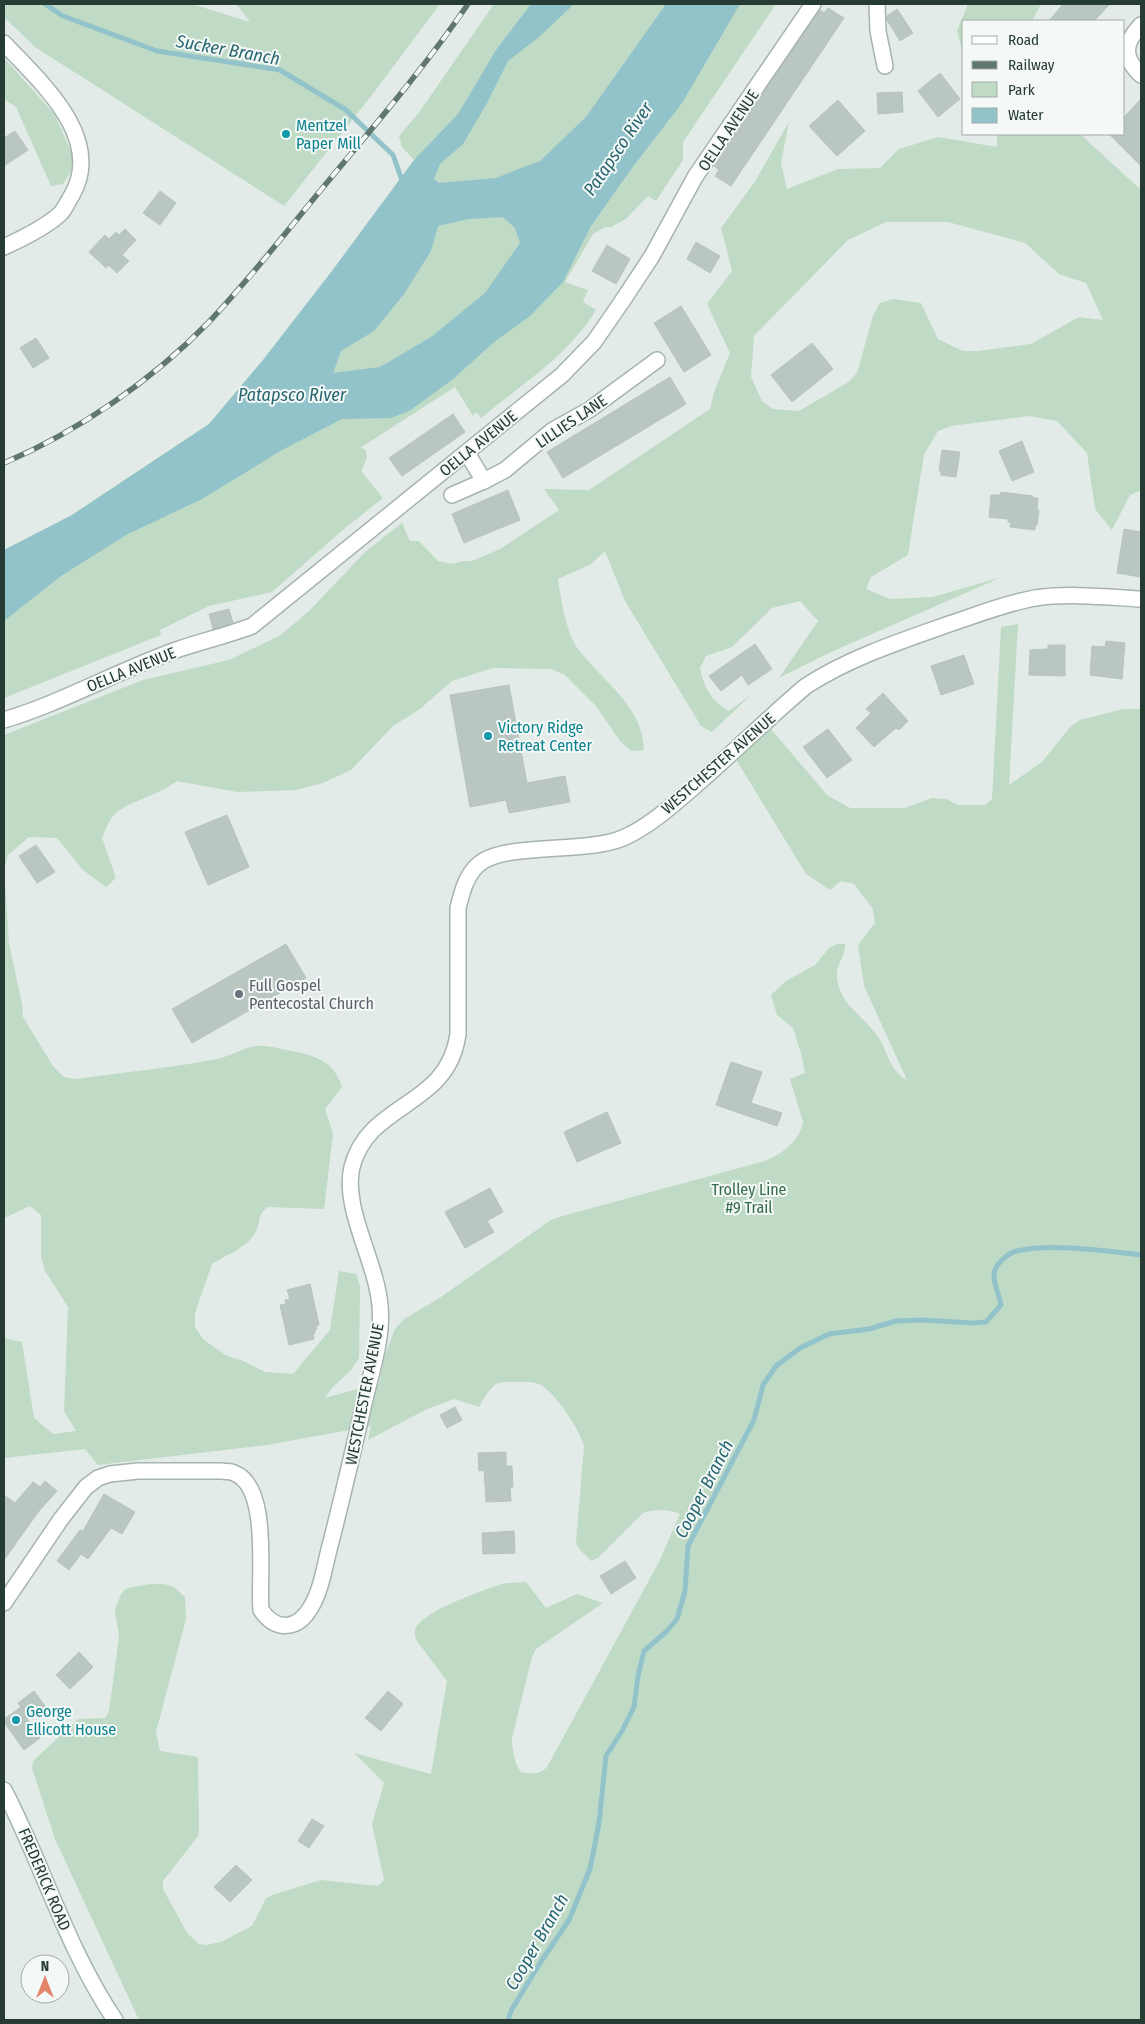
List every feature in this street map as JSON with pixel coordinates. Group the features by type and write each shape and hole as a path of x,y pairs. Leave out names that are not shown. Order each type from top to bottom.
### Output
{"street":[{"name":"OELLA AVENUE","path":"4,720 43,706 179,649 221,638 252,626 562,374 594,342 652,256 696,177 813,4"},
{"path":"877,4 878,31 885,66"},
{"path":"1141,24 1131,36 1127,49 1129,61 1141,75"},
{"path":"4,42 48,91 72,124 80,146 81,172 75,189 62,212 47,224 4,247"},
{"name":"LILLIES LANE","path":"452,495 505,470 553,430 589,410 657,360"},
{"path":"467,453 484,481"},
{"name":"WESTCHESTER AVENUE","path":"4,1603 66,1513 86,1487 98,1478 110,1474 138,1471 222,1472 234,1473 243,1479 252,1490 257,1507 261,1610 268,1620 278,1625 292,1626 301,1620 311,1607 320,1584 346,1484 373,1365 380,1308 374,1272 356,1218 350,1191 352,1169 358,1148 372,1129 429,1088 450,1062 456,1047 458,1034 458,908 469,874 480,863 498,855 594,846 624,837 671,807 806,686 830,671 877,649 997,608 1035,598 1069,597 1141,600"},
{"name":"FREDERICK ROAD","path":"4,1790 21,1823 74,1948 115,2020"}],"green space":[{"path":"4,4 192,4 250,22 236,4 440,4 375,91 284,206 35,47 4,17"},
{"path":"494,4 776,4 683,142 683,160 656,201 648,196 626,219 593,234 565,282 588,290 583,302 596,310 585,326 558,355 481,418 476,412 473,416 455,387 360,448 365,449 367,458 361,471 383,498 344,529 272,592 209,606 160,630 161,635 4,698 4,550 72,515 209,424 263,360 414,160 402,147 399,136 420,111"},
{"path":"968,4 1041,4 1033,20 962,20 962,50 957,31"},
{"path":"4,58 55,115 76,163 63,184 51,186 16,107 4,99"},
{"path":"789,122 781,163 787,189 838,169 880,168 899,149 938,137 997,147 997,135 1081,135 1141,190 1141,490 1130,495 1112,530 1095,509 1087,453 1057,421 1029,416 951,426 938,431 924,454 908,555 871,577 866,589 890,599 933,597 1002,577 831,652 779,678 818,621 800,601 772,608 732,647 706,656 700,668 709,693 729,711 751,695 712,732 701,726 625,601 605,551 591,564 558,579 562,606 570,634 578,649 620,695 637,720 642,734 644,750 631,751 620,741 596,706 565,675 551,669 493,668 452,681 420,709 393,726 351,770 323,783 296,790 237,792 177,781 128,805 113,816 102,838 116,878 106,887 83,870 57,838 29,837 8,855 4,869 4,735 143,680 229,660 281,635 309,611 366,551 402,523 410,541 419,541 438,561 451,564 472,561 500,549 559,510 544,489 589,490 710,409 714,392 730,353 707,304 732,271 721,228 754,183","holes":["886,222 948,222 1025,243 1059,274 1086,283 1103,320 1079,317 1031,344 963,351 938,339 921,303 893,299 880,303 873,316 857,373 847,383 799,411 773,409 762,401 751,377 754,336 848,240"]},
{"name":"Trolley Line #9 Trail","path":"1018,624 1009,785 1042,762 1070,727 1080,720 1123,709 1141,709 1141,2020 139,2020 55,1839 32,1768 33,1761 78,1719 105,1718 109,1711 119,1637 115,1610 125,1589 149,1584 162,1584 173,1587 185,1597 186,1619 156,1732 160,1751 198,1757 199,1830 198,1836 163,1881 163,1889 187,1933 199,1944 206,1945 221,1942 252,1926 266,1898 272,1895 321,1880 378,1886 384,1880 372,1824 384,1783 354,1753 431,1774 447,1681 416,1640 415,1632 421,1621 442,1608 502,1584 526,1582 546,1608 577,1594 603,1603 536,1649 532,1657 512,1738 513,1751 521,1772 535,1773 547,1767 659,1562 680,1514 662,1510 643,1513 598,1558 591,1561 576,1543 584,1446 582,1439 567,1413 553,1396 541,1385 528,1382 504,1382 497,1384 488,1392 479,1407 454,1399 425,1410 368,1440 371,1426 267,1445 98,1465 85,1449 4,1458 4,1338 22,1342 34,1418 53,1434 76,1431 64,1411 68,1307 45,1271 41,1257 41,1215 30,1206 4,1218 4,869 9,943 23,1017 53,1066 64,1077 77,1079 182,1065 217,1059 254,1046 267,1046 305,1054 321,1060 333,1070 338,1078 342,1087 325,1109 333,1134 324,1209 267,1207 260,1217 253,1237 237,1250 212,1264 195,1313 195,1327 204,1340 227,1356 241,1360 265,1372 293,1374 330,1330 339,1271 356,1274 360,1286 359,1358 351,1370 332,1388 325,1398 379,1383 385,1355 395,1329 404,1319 438,1299 551,1220 765,1161 778,1155 789,1146 798,1135 803,1122 790,1079 805,1073 793,1028 777,1015 771,995 786,981 815,965 829,948 837,944 845,944 837,973 840,990 849,1005 880,1040 894,1068 907,1080 864,986 858,945 875,923 873,909 854,884 841,881 830,890 806,874 734,756 771,729 827,795 850,808 905,808 932,798 946,799 958,805 985,805 992,799 1001,627"}],"water":[{"name":"Patapsco River","path":"531,4 574,4 539,37 508,61 486,105 463,144 440,164 434,179 439,183 496,178 540,161 586,117 666,4 740,4 682,103 632,168 591,226 563,282 530,316 493,343 452,380 409,411 391,418 342,419 282,450 202,499 126,535 61,576 4,621 4,550 72,515 209,424 263,360 414,160 458,114 496,50","holes":["503,217 515,228 520,243 485,293 431,337 380,367 333,373 341,351 374,331 404,294 431,251 438,226 469,219"]}],"building":[{"path":"1063,4 1110,4 1095,20 1050,20"},
{"path":"828,8 844,18 731,186 715,176 719,170 714,166 820,10 824,13"},
{"path":"897,9 913,33 900,41 887,20 887,16"},
{"path":"940,73 960,99 938,117 918,91"},
{"path":"902,92 903,112 878,114 877,93"},
{"path":"1141,99 1141,166 1110,135 1125,135 1125,116"},
{"path":"838,100 865,131 837,156 809,126"},
{"path":"15,131 28,150 4,166 4,138"},
{"path":"160,191 176,203 160,225 143,213"},
{"path":"125,229 136,240 122,255 129,261 117,273 108,265 106,268 89,252 105,235 109,239 116,232 119,235"},
{"path":"696,242 720,256 710,273 687,259"},
{"path":"607,245 630,259 616,284 592,271"},
{"path":"681,306 711,355 684,372 654,323"},
{"path":"36,338 49,358 33,368 20,348"},
{"path":"812,343 833,369 792,402 771,375"},
{"path":"670,377 686,404 563,478 547,452"},
{"path":"453,414 465,432 402,476 389,458"},
{"path":"1022,441 1034,472 1012,481 999,451"},
{"path":"942,450 960,452 956,477 941,475 941,471 939,471"},
{"path":"508,490 520,520 464,543 452,514"},
{"path":"1001,492 1038,498 1037,510 1039,510 1035,530 1010,527 1011,522 1008,522 1008,519 989,517 991,495 1000,495"},
{"path":"1124,529 1141,532 1141,577 1117,573"},
{"path":"229,609 233,623 213,629 209,614"},
{"path":"1106,641 1125,643 1122,679 1090,675 1092,646 1105,647"},
{"path":"755,644 772,669 748,685 742,675 721,691 709,676"},
{"path":"1048,645 1065,645 1065,676 1029,675 1030,650 1048,649"},
{"path":"964,655 974,684 941,695 931,666"},
{"name":"Victory Ridge Retreat Center","path":"509,685 527,783 565,776 570,802 509,813 506,800 470,807 450,695"},
{"path":"883,693 908,721 899,730 896,728 874,747 856,728 871,713 866,709"},
{"path":"828,729 852,760 827,778 803,747"},
{"path":"227,815 249,867 208,885 185,832"},
{"path":"36,845 55,872 37,883 19,856"},
{"name":"Full Gospel Pentecostal Church","path":"286,944 306,978 192,1043 172,1009"},
{"path":"731,1062 762,1072 751,1103 782,1113 777,1126 716,1105"},
{"path":"607,1112 621,1143 577,1162 564,1132"},
{"path":"490,1188 503,1212 487,1221 494,1232 465,1248 445,1212"},
{"path":"310,1284 319,1325 316,1326 317,1329 313,1334 314,1339 289,1345 280,1305 286,1304 285,1300 290,1299 287,1290"},
{"path":"455,1407 462,1420 447,1428 440,1415"},
{"path":"506,1452 506,1466 512,1466 513,1487 510,1487 511,1501 486,1502 484,1470 479,1471 478,1453"},
{"path":"45,1481 57,1491 39,1511 4,1560 4,1495 15,1503 33,1482 40,1487"},
{"path":"104,1494 135,1512 122,1534 111,1528 88,1559 81,1554 69,1570 57,1561 80,1530 83,1531"},
{"path":"514,1531 515,1553 483,1554 482,1533"},
{"path":"625,1561 636,1578 611,1594 600,1576"},
{"path":"79,1652 93,1667 70,1689 56,1675"},
{"name":"George Ellicott House","path":"34,1691 45,1706 27,1719 40,1738 24,1750 4,1722 4,1719 21,1707 18,1703"},
{"path":"388,1691 403,1704 381,1731 365,1718"},
{"path":"312,1819 324,1826 309,1848 298,1841"},
{"path":"236,1865 252,1880 230,1902 214,1887"}],"waterway":[{"name":"Sucker Branch","path":"45,4 63,16 157,51 280,70 346,110 393,155 403,183"},
{"name":"Cooper Branch","path":"508,2020 512,2009 569,1920 590,1869 599,1823 606,1756 634,1707 638,1676 644,1651 666,1632 677,1619 685,1591 688,1546 754,1420 763,1385 776,1366 800,1348 829,1334 869,1329 896,1321 986,1322 1001,1305 994,1278 996,1267 1002,1260 1017,1251 1063,1248 1141,1255"}],"railway":[{"path":"4,463 60,436 113,403 163,365 208,323 253,272 399,96 468,4"}],"place":[{"name":"Mentzel Paper Mill","path":"286,134"},
{"name":"Victory Ridge Retreat Center","path":"488,736"},
{"name":"Full Gospel Pentecostal Church","path":"239,994"},
{"name":"George Ellicott House","path":"16,1720"}]}
